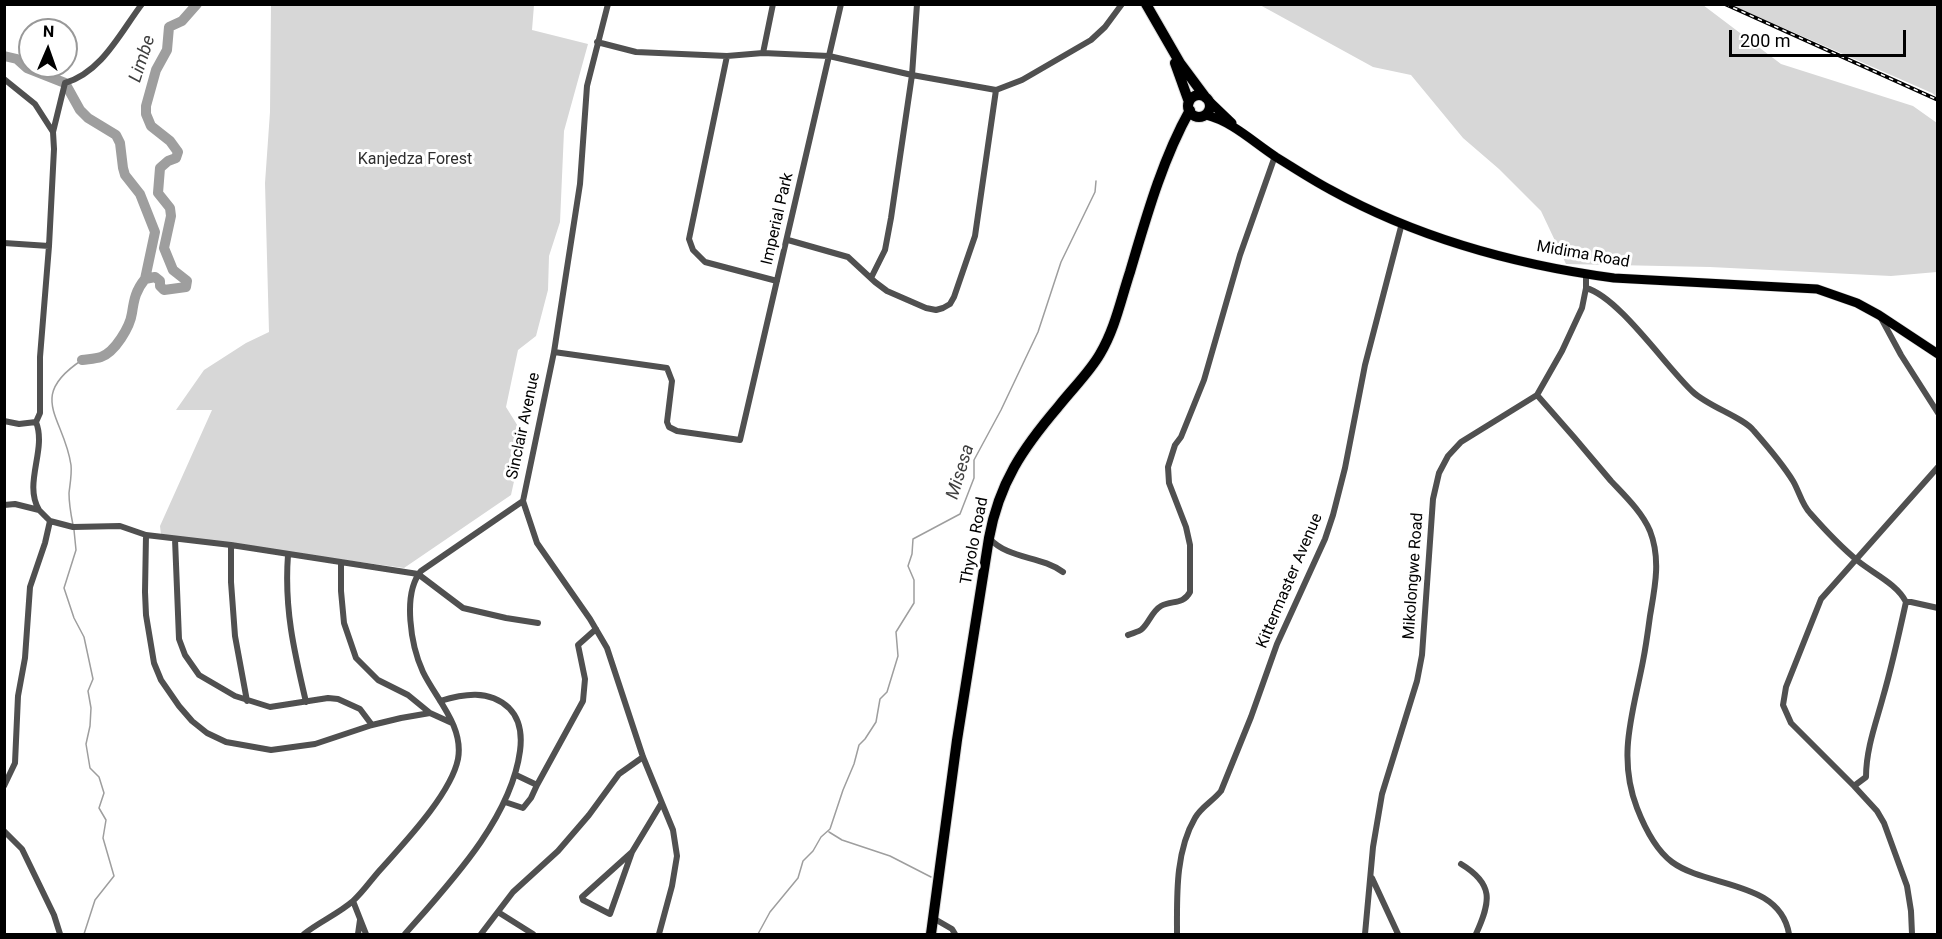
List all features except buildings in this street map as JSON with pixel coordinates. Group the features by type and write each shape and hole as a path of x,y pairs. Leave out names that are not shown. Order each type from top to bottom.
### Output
{"highway":[{"path":"1140,4 1176,65 1189,106 1196,116 1204,115 1210,106 1207,99 1180,63 1146,4"},
{"path":"1189,106 1199,95 1207,99"},
{"name":"Thyolo Road","path":"931,934 957,740 995,506 1011,470 1030,440 1084,376 1101,352 1119,308 1167,159 1189,106"},
{"name":"Thyolo Road","path":"1167,159 1191,126 1204,115"}],"main road":[{"name":"Midima Road","path":"1207,99 1237,129"},
{"name":"Midima Road","path":"1204,115 1217,118 1237,129 1275,156 1331,190 1402,223 1461,245 1586,274 1644,280 1816,289 1857,303 1938,354"}],"street":[{"path":"39,510 33,492 37,460 38,427 36,422 40,413 40,357 49,246 53,132 65,83 79,79 101,61 142,4"},
{"name":"Sinclair Avenue","path":"418,574 523,501 554,352 580,184 587,86 608,4"},
{"path":"763,53 773,4"},
{"name":"Imperial Park","path":"554,352 667,368 672,381 667,422 669,427 677,431 740,440 841,4"},
{"path":"871,278 885,249 912,75 917,4"},
{"path":"597,42 636,52 727,56 763,53 829,56 912,75 996,90 1014,85 1091,40 1105,27 1122,4"},
{"path":"727,56 689,239 693,250 705,262 777,281"},
{"path":"4,79 42,111 53,132"},
{"path":"788,240 848,257 887,291 932,309 943,308 950,304 975,236 996,90"},
{"path":"1128,635 1142,629 1157,608 1164,604 1182,601 1190,592 1190,545 1186,527 1169,483 1168,466 1204,380 1240,255 1275,156"},
{"name":"Kittermaster Avenue","path":"1178,934 1180,867 1182,851 1190,829 1200,812 1221,791 1277,644 1325,539 1333,514 1345,468 1365,365 1402,223"},
{"path":"4,243 49,246"},
{"name":"Mikolongwe Road","path":"1365,934 1382,794 1419,673 1426,611 1433,500 1439,473 1448,456 1461,442 1537,395 1562,351 1578,316 1586,288 1586,274"},
{"path":"1586,288 1597,292 1621,313 1693,391 1710,404 1752,428 1789,474 1807,511 1857,560 1888,582 1906,602 1938,608"},
{"path":"1879,315 1901,356 1938,412"},
{"path":"1537,395 1639,513 1652,539 1657,560 1656,579 1644,661 1627,736 1627,755 1632,788 1643,821 1672,862 1708,878 1750,891 1770,903 1782,916 1788,926 1789,934"},
{"path":"4,422 19,424 36,422"},
{"path":"1912,934 1911,911 1905,879 1884,823 1877,811 1854,786 1795,729 1784,711 1783,699 1821,599 1938,467"},
{"path":"523,501 537,543 608,648 643,757 673,830 677,852 672,886 659,934"},
{"path":"4,505 15,504 39,510 50,520 73,527 120,526 146,535 231,545 418,574 463,608 538,623"},
{"path":"4,786 15,763 18,696 25,658 30,587 50,520"},
{"path":"146,535 146,607 154,663 162,681 192,721 207,733 226,742 271,750 315,744 372,725 430,713"},
{"path":"174,538 178,632 183,651 200,676 232,695 273,707 328,698 338,699 360,709 372,725"},
{"path":"988,538 1003,551 1050,564 1063,572"},
{"path":"231,545 231,592 235,636 247,701"},
{"path":"288,555 286,586 289,627 306,702"},
{"path":"341,562 344,621 356,658 378,680 408,695 430,713 452,723"},
{"path":"304,934 354,901 429,812 452,777 459,750 458,739 452,723 423,672 413,638 411,599 414,581 418,574"},
{"path":"1854,786 1866,777 1874,724 1884,694 1906,602"},
{"path":"506,802 523,808 531,798 583,701 585,679 578,645 596,629"},
{"path":"405,934 464,864 506,802 516,775 520,737 517,719 501,701 486,696 458,696 440,701"},
{"path":"481,934 518,887 563,845 589,815 619,774 643,757"},
{"path":"516,775 537,785"},
{"path":"632,852 582,897 583,900 610,914 632,852 661,804"},
{"path":"4,831 22,849 54,915 60,934"},
{"path":"1461,864 1476,873 1486,887 1483,919 1476,934"},
{"path":"1371,876 1398,934"},
{"path":"354,901 366,934"},
{"path":"498,912 533,934"},
{"path":"358,934 361,918"},
{"path":"933,918 952,929 955,934"}],"green space":[{"name":"Kanjedza Forest","path":"271,5 534,5 532,30 588,44 564,131 560,222 549,256 548,290 536,336 518,350 506,407 524,436 511,495 404,568 161,535 160,526 212,410 176,410 204,370 246,343 269,332 265,183 270,112"},
{"path":"1260,5 1703,5 1781,64 1913,106 1937,123 1937,272 1891,276 1710,267 1566,264 1541,211 1499,169 1463,138 1411,75 1373,67"},
{"path":"1731,5 1937,5 1937,97 1932,93"}],"waterway":[{"name":"Limbe","path":"82,360 101,357 116,345 131,319 136,295 145,279 155,277 160,281 160,286 164,290 186,287 187,281 173,270 164,248 171,216 170,208 158,193 160,168 176,158 178,152 170,141 151,126 146,114 146,106 156,70 167,50 169,27 182,21 197,4"},
{"path":"4,56 17,59 27,68 65,83 80,110 88,118 116,135 120,143 125,175 140,194 155,232 145,279"},
{"name":"Misesa","path":"758,934 770,912 798,878 803,861 830,829 859,745 876,722 880,699 887,692 898,656 896,632 914,603 914,580 908,566 913,539 960,514 974,478 974,460 1038,332 1061,262 1095,192 1096,181"},
{"path":"73,525 69,497 71,465 53,408 52,397 56,385 65,373 82,360"},
{"path":"74,530 76,550 64,588 74,618 84,637 93,679 88,691 91,708 86,744 90,768 99,777 104,793 99,808 106,820 103,838 114,876 95,900 84,934"},
{"path":"829,832 842,840 890,856 931,877"}],"railway":[{"path":"1725,4 1938,100"}]}
